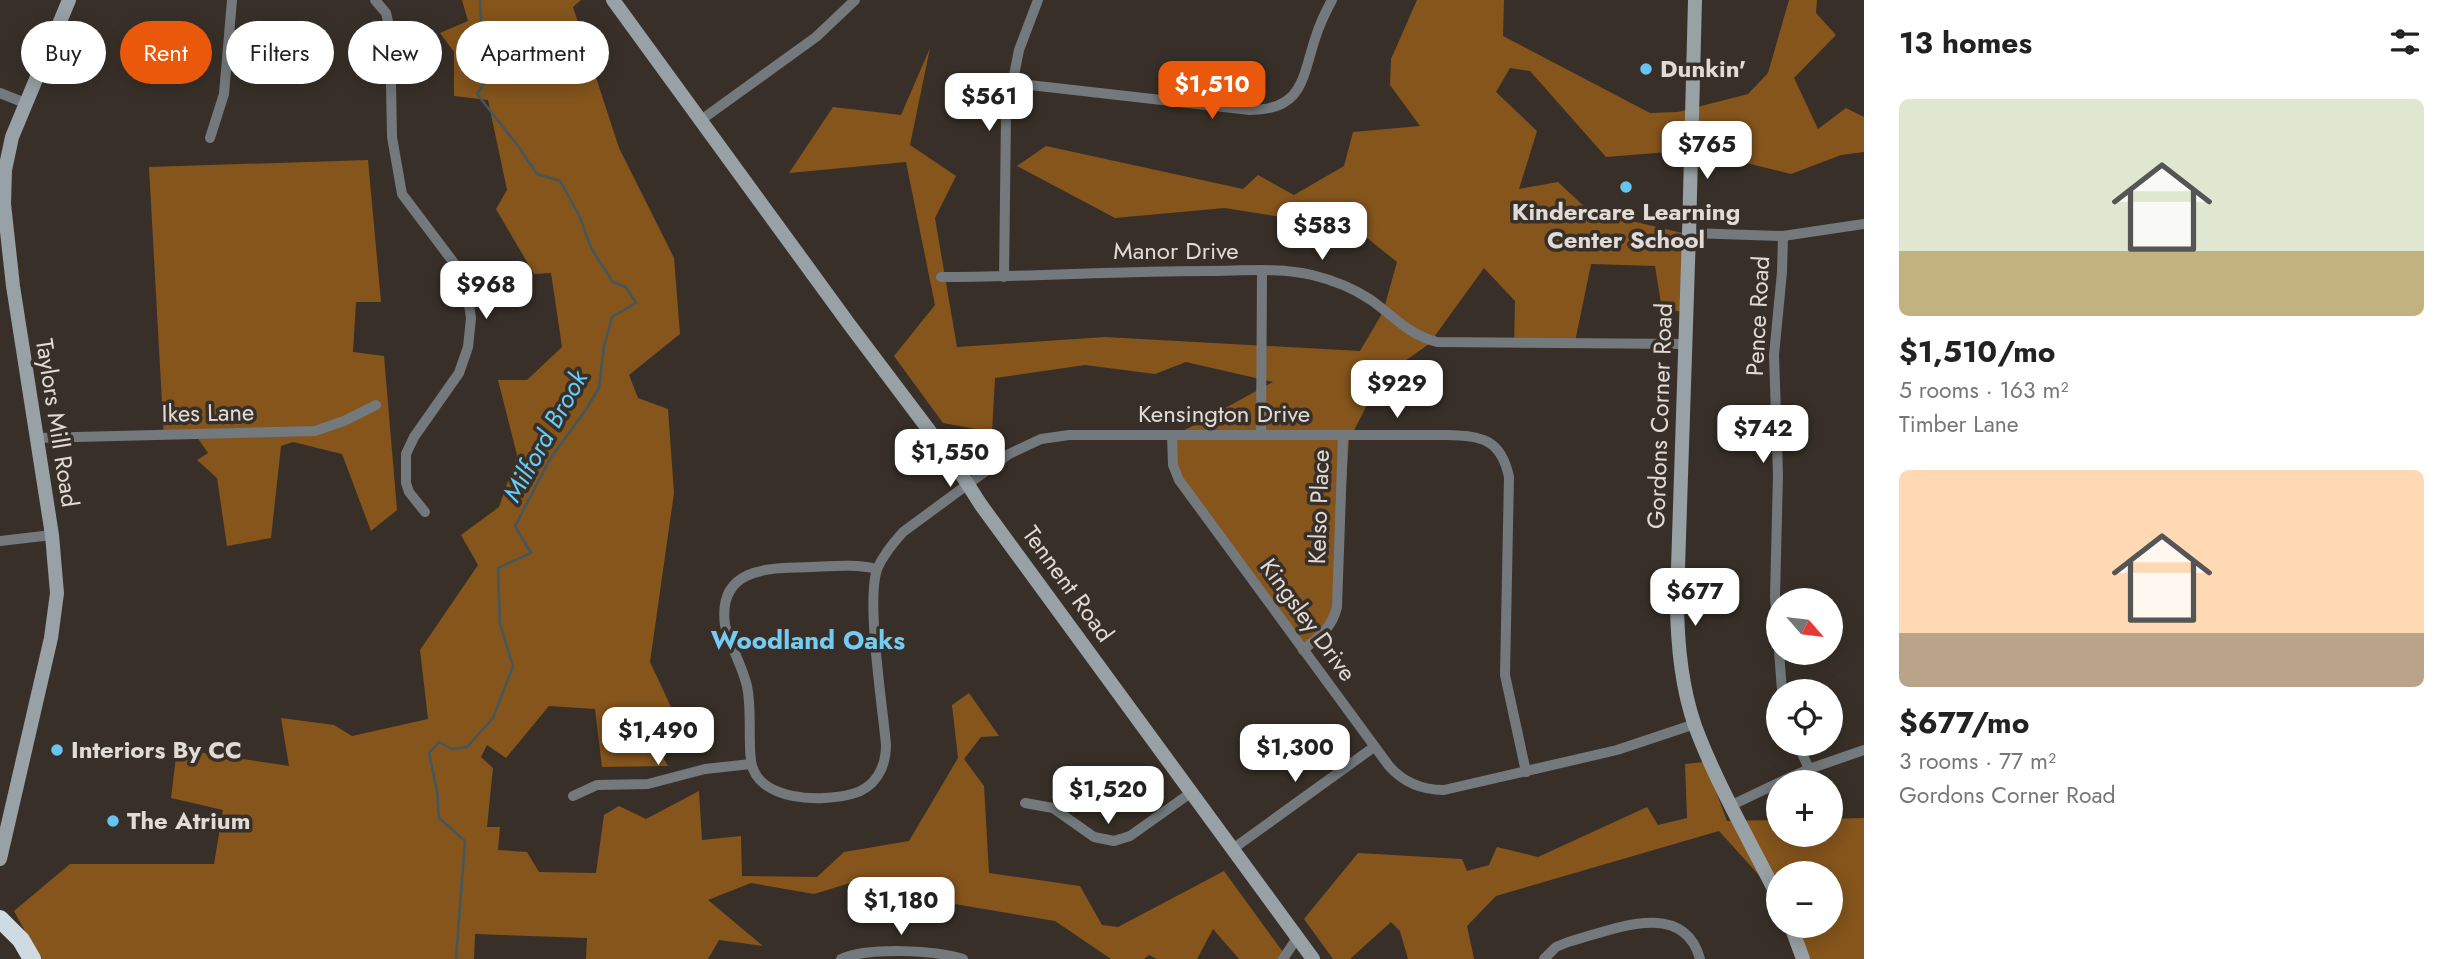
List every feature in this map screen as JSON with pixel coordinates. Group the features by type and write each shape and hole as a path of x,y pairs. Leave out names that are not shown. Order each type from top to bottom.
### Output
{"highway":[{"path":"4,926 21,940 32,959"}],"street":[{"name":"Taylors Mill Road","path":"0,859 55,613 57,574 13,286 4,204 7,155 25,103 69,0"},
{"path":"210,138 224,94 232,0"},
{"path":"376,0 386,13 390,30 392,137 402,194 453,259 463,280 470,305 468,347 459,373 414,437 406,454 406,483 409,492 425,512"},
{"name":"Tennent Road","path":"613,0 1313,959"},
{"path":"701,120 816,37 855,0"},
{"path":"1004,277 1005,131 1019,50 1038,0"},
{"path":"1012,83 1250,110 1275,108 1288,101 1299,88 1316,34 1332,0"},
{"name":"Gordons Corner Road","path":"1695,0 1677,617 1681,667 1695,724 1766,873"},
{"path":"0,93 25,103"},
{"path":"1689,233 1783,236 1864,223"},
{"name":"Pence Road","path":"1781,679 1775,597 1779,475 1774,355 1783,236"},
{"name":"Manor Drive","path":"941,278 1125,271 1309,274 1342,284 1372,301 1412,333 1437,342 1686,344"},
{"path":"1261,435 1262,272"},
{"name":"Ikes Lane","path":"36,438 315,431 344,421 376,405"},
{"name":"Kingsley Drive","path":"1172,435 1172,458 1178,478 1374,747 1400,777 1415,785 1444,790 1617,750 1695,724"},
{"name":"Kelso Place","path":"1303,650 1326,631 1337,607 1343,435"},
{"name":"Kensington Drive","path":"877,569 903,532 1016,450 1050,437 1466,435 1480,438 1494,444 1502,455 1510,482 1505,675 1526,772"},
{"path":"0,541 52,536"},
{"path":"860,565 877,569 873,607 887,746 881,773 869,786 844,796 800,797 772,790 751,764 747,686 724,616 730,591 747,574 767,568 860,565"},
{"path":"1234,848 1374,747"},
{"path":"1803,756 1809,769 1864,750"},
{"path":"573,796 597,785 648,785 705,769 751,764"},
{"path":"1732,805 1766,789"},
{"path":"1025,803 1053,808 1094,837 1114,841 1130,836 1192,792"},
{"path":"1544,959 1556,947 1567,942 1653,921 1672,925 1686,934 1700,959"},
{"path":"1283,959 1297,938"},
{"path":"1795,938 1803,959"},
{"path":"841,959 868,953 917,951 963,959"}],"shaded area":[{"path":"462,0 581,0 573,7 578,21 468,21"},
{"path":"1417,0 1504,0 1503,36 1650,113 1678,112 1748,94 1768,73 1789,0 1817,0 1816,13 1836,35 1794,78 1818,129 1846,108 1864,117 1864,152 1841,155 1791,174 1693,150 1606,157 1530,71 1510,68 1496,92 1537,131 1519,189 1558,182 1589,211 1691,235 1689,312 1662,310 1655,266 1591,264 1574,347 1514,347 1515,301 1484,268 1429,344 1381,378 1349,440 1337,618 1307,655 1173,463 1172,437 1273,382 1186,362 1155,374 1085,365 995,378 992,432 943,423 894,356 935,305 906,162 789,173 833,107 901,115 930,48 910,145 956,176 935,218 957,347 1105,337 1360,351 1383,312 1397,262 1356,229 1225,208 1115,218 1017,166 1046,146 1243,189 1258,175 1294,195 1344,166 1353,132 1420,126 1390,85 1391,59"},
{"path":"456,26 456,84 598,84 619,148 674,258 680,334 629,375 638,398 668,409 674,493 650,662 672,709 653,740 668,766 602,767 595,709 549,706 506,758 487,745 481,757 493,768 487,827 500,827 498,850 527,852 539,872 596,873 604,815 619,806 646,819 699,791 702,840 741,836 742,876 817,877 844,852 909,841 958,758 952,705 969,693 999,736 981,737 964,759 984,786 989,873 1080,886 1102,925 1118,927 1224,871 1288,959 1239,959 1213,929 1197,959 1157,959 1149,955 1144,959 1111,959 1055,921 943,902 926,883 860,880 814,894 751,883 708,900 763,946 719,940 708,959 586,959 587,938 475,934 474,959 40,959 14,911 70,864 214,864 223,810 171,798 177,749 289,766 281,718 334,725 352,736 428,719 420,650 478,565 461,535 499,507 517,455 498,380 527,380 562,347 551,273 534,274 496,209 507,190 488,100 454,96 454,52 442,32"},
{"path":"368,160 381,302 356,302 353,352 384,356 397,510 371,531 342,454 293,442 281,446 271,538 227,546 217,478 197,460 208,453 197,437 164,439 149,167"},
{"path":"1705,762 1727,821 1766,820 1766,847 1843,847 1843,819 1864,818 1864,959 1798,959 1789,938 1843,938 1843,861 1766,861 1766,883 1719,831 1496,896 1467,926 1474,959 1408,959 1400,931 1391,922 1350,959 1333,959 1304,919 1358,853 1462,859 1467,871 1489,865 1497,847 1538,857 1647,807 1658,825 1687,818 1685,764"}],"waterway":[{"name":"Milford Brook","path":"456,959 465,841 439,818 437,791 429,753 439,742 452,749 467,747 493,718 513,666 500,624 498,568 531,553 515,526 550,459 599,388 604,346 612,317 636,303 626,287 613,282 591,248 580,217 560,181 537,174 477,94 484,83 480,0"}],"place":[{"name":"Dunkin'","path":"1646,69"},
{"name":"Kindercare Learning Center School","path":"1626,187"},
{"name":"Interiors By CC","path":"57,750"},
{"name":"The Atrium","path":"113,821"}],"district":[{"name":"Woodland Oaks","path":"808,640"}]}
